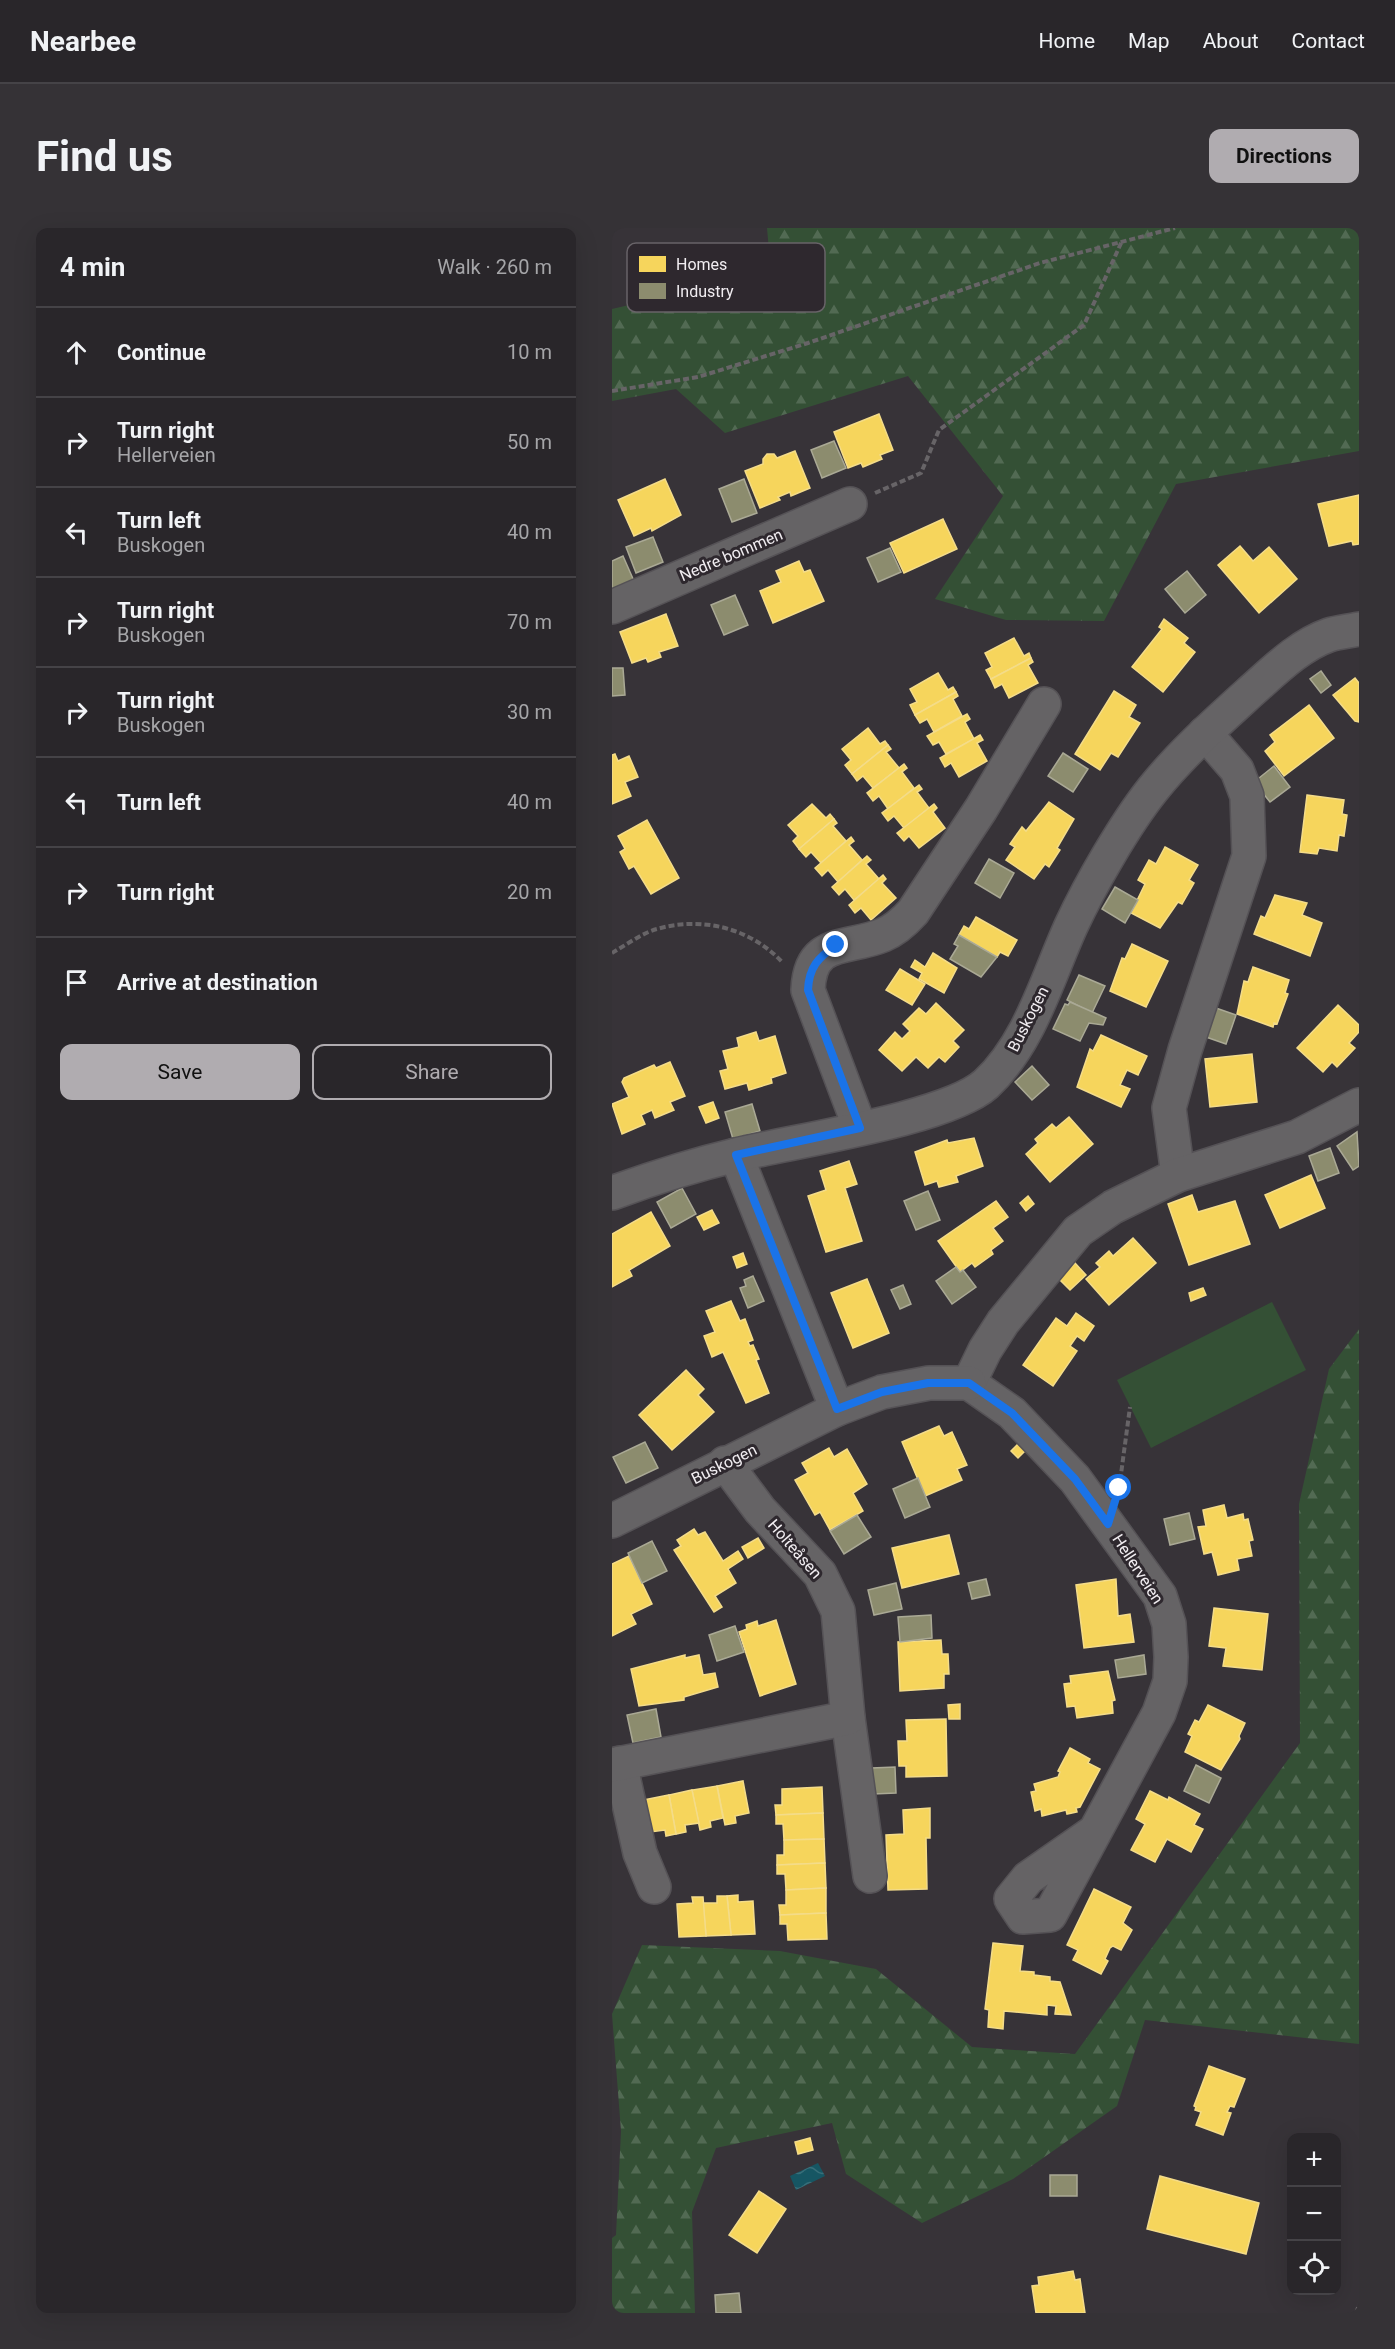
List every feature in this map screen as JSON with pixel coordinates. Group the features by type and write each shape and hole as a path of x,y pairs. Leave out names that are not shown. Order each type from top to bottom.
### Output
{"street":[{"name":"Nedre bommen","path":"612,607 850,504"},
{"name":"Buskogen","path":"612,1193 656,1177 736,1155 860,1128 934,1108 965,1097 985,1084 1014,1049 1032,1017 1072,924 1127,827 1153,789 1205,733 1287,659 1329,635 1359,629"},
{"path":"860,1128 808,990 809,973 816,961 836,945 881,936 900,926 913,912 981,809 1044,704"},
{"path":"1178,1175 1169,1108 1185,1050 1249,856 1247,796 1236,770 1205,733"},
{"path":"969,1383 985,1350 1003,1322 1078,1231 1113,1207 1178,1175 1297,1137 1359,1105"},
{"path":"736,1155 837,1409"},
{"name":"Buskogen","path":"612,1521 837,1409 882,1392 928,1383 969,1383"},
{"name":"Hellerveien","path":"969,1383 1012,1413 1075,1479 1160,1596 1170,1624 1170,1681 1159,1713 1094,1832"},
{"name":"Holteåsen","path":"725,1463 760,1510 820,1574 838,1611 848,1718 870,1876"},
{"path":"654,1887 640,1853 616,1764 848,1718"}],"path":[{"path":"612,392 698,377 808,344 1040,263 1175,228"},
{"path":"850,504 921,473 939,430 1084,324 1122,241"},
{"path":"612,953 655,929 686,924 726,927 753,938 775,954 808,990"},
{"path":"1108,1524 1119,1488 1131,1407"},
{"path":"1356,2313 1359,2304"}],"green space":[{"path":"767,228 1359,228 1359,451 1176,484 1104,621 1006,620 935,599 1003,496 908,376 725,433 676,389 612,401 612,309 627,306 627,312 825,312 825,243 768,243"},
{"path":"1272,1302 1306,1370 1151,1448 1117,1380"},
{"path":"1359,1329 1359,2044 1145,2020 1117,2106 1013,2179 922,2223 846,2174 832,2123 716,2148 692,2212 695,2313 612,2313 612,2238 616,2235 621,2131 612,2014 642,1945 780,1951 876,1969 972,2047 1075,2054 1300,1743 1299,1504 1329,1369"}],"water":[{"path":"818,2163 825,2176 796,2190 790,2176"}],"building: Homes":[{"path":"879,414 893,450 880,455 882,459 863,467 861,463 848,468 834,432"},
{"path":"795,451 810,488 791,496 790,492 778,497 780,500 760,508 745,471 763,464 763,459 767,454 774,454 777,458"},
{"path":"665,479 681,515 652,531 651,528 634,536 618,500"},
{"path":"1359,495 1359,544 1353,545 1352,541 1329,546 1318,504"},
{"path":"943,519 957,549 904,573 890,543"},
{"path":"1240,546 1253,561 1269,547 1297,579 1259,613 1218,565"},
{"path":"799,561 804,572 810,570 824,601 773,623 760,591 781,582 776,571"},
{"path":"666,614 678,646 659,652 661,657 648,662 646,658 632,663 620,632"},
{"path":"1164,619 1188,638 1184,643 1195,652 1163,692 1132,667 1162,629 1159,627"},
{"path":"1014,638 1024,656 1029,653 1031,658 991,679 986,670 992,667 985,653"},
{"path":"1031,658 1033,662 1028,665 1038,683 1009,698 1002,684 995,688 991,679"},
{"path":"938,673 948,690 953,687 956,692 915,715 910,705 917,702 910,689"},
{"path":"1355,678 1359,683 1359,722 1355,721 1333,695"},
{"path":"1114,691 1136,705 1129,717 1140,723 1118,757 1111,753 1100,770 1075,754"},
{"path":"956,692 958,696 953,699 962,716 934,732 927,719 920,723 915,715"},
{"path":"1309,705 1334,738 1284,776 1265,751 1275,742 1270,735"},
{"path":"967,714 970,719 965,722 974,739 946,754 939,742 933,745 927,736"},
{"path":"868,728 880,744 885,741 888,745 852,774 845,765 851,760 842,749"},
{"path":"980,735 983,740 977,743 987,761 959,777 951,763 945,767 940,758"},
{"path":"888,745 891,749 886,752 899,768 873,788 863,776 857,781 852,774"},
{"path":"615,754 618,761 629,756 638,777 625,782 631,796 612,804 612,755"},
{"path":"904,764 907,768 902,772 914,788 888,809 879,796 873,801 867,793"},
{"path":"919,785 922,789 917,792 929,808 904,828 894,816 888,821 882,813"},
{"path":"1307,795 1344,800 1342,814 1347,815 1344,836 1339,835 1337,851 1319,848 1317,854 1300,852"},
{"path":"1049,802 1074,819 1057,848 1060,850 1049,867 1045,864 1034,879 1006,860 1015,847 1010,844 1022,827 1026,831"},
{"path":"812,804 826,818 830,814 834,819 799,849 793,841 798,836 788,825"},
{"path":"934,804 937,808 933,812 945,828 919,848 909,836 904,841 897,833"},
{"path":"834,819 837,823 833,826 846,841 821,863 811,852 806,857 799,849"},
{"path":"647,820 679,878 651,894 634,866 629,869 620,852 625,849 618,836"},
{"path":"851,837 854,841 849,845 862,860 838,882 828,870 822,876 815,868"},
{"path":"1165,847 1198,865 1189,880 1194,883 1182,904 1178,902 1160,928 1131,913 1145,884 1138,880 1149,860 1156,864"},
{"path":"867,856 871,860 866,864 879,879 854,900 845,889 839,895 832,887"},
{"path":"883,875 886,879 882,883 896,898 871,920 861,908 855,913 849,905"},
{"path":"1275,895 1307,903 1302,915 1322,923 1310,956 1254,934 1261,916 1265,918"},
{"path":"976,917 1017,940 1008,956 1000,952 997,957 959,935 964,926 969,929"},
{"path":"1132,944 1168,961 1146,1007 1110,991 1122,958 1125,959"},
{"path":"933,953 957,968 944,993 919,979 922,973 911,967 915,960 925,967"},
{"path":"1253,967 1289,980 1285,993 1288,994 1277,1024 1274,1023 1273,1027 1237,1014 1244,981 1248,982"},
{"path":"900,969 925,984 912,1005 886,990"},
{"path":"936,1003 964,1030 953,1041 959,1047 945,1062 939,1057 928,1068 916,1057 902,1071 879,1050 895,1032 902,1039 910,1031 903,1024 919,1008 926,1014"},
{"path":"1338,1005 1359,1025 1359,1032 1349,1043 1355,1048 1337,1067 1332,1062 1323,1072 1297,1048"},
{"path":"756,1032 759,1041 775,1036 786,1073 771,1078 772,1083 749,1090 747,1083 725,1089 720,1071 728,1069 723,1051 739,1047 737,1038"},
{"path":"1101,1035 1147,1056 1138,1075 1127,1070 1120,1085 1130,1089 1121,1107 1077,1087 1090,1049 1093,1051"},
{"path":"1252,1054 1257,1102 1210,1107 1205,1059"},
{"path":"670,1062 685,1096 670,1102 674,1110 655,1118 652,1110 641,1115 645,1124 622,1134 612,1104 629,1097 622,1082 624,1078 654,1065 656,1068"},
{"path":"713,1102 719,1118 706,1123 699,1107"},
{"path":"1069,1117 1093,1144 1050,1182 1026,1154 1038,1143 1035,1139 1052,1124 1056,1128"},
{"path":"974,1138 983,1166 956,1176 958,1182 939,1187 937,1181 925,1185 915,1152 947,1140 948,1143"},
{"path":"849,1161 857,1184 845,1188 862,1241 826,1252 808,1196 826,1190 820,1171"},
{"path":"1311,1175 1325,1208 1280,1228 1265,1195"},
{"path":"1192,1195 1198,1212 1235,1201 1250,1244 1189,1265 1168,1204"},
{"path":"1028,1196 1034,1204 1026,1211 1020,1203"},
{"path":"996,1201 1008,1217 993,1228 1003,1241 991,1250 993,1254 975,1267 972,1263 960,1272 938,1241"},
{"path":"712,1210 719,1223 704,1230 697,1217"},
{"path":"651,1212 670,1246 629,1270 632,1276 612,1287 612,1234"},
{"path":"1133,1238 1156,1263 1109,1305 1086,1279 1100,1267 1096,1263 1109,1251 1113,1256"},
{"path":"743,1253 747,1264 737,1268 733,1257"},
{"path":"1075,1263 1086,1275 1070,1290 1058,1278"},
{"path":"867,1279 889,1333 853,1348 831,1293"},
{"path":"1203,1288 1206,1295 1191,1301 1189,1293"},
{"path":"731,1301 740,1321 745,1319 753,1340 748,1342 750,1346 753,1345 759,1359 756,1360 769,1393 746,1403 723,1352 712,1357 704,1336 715,1332 706,1311"},
{"path":"1076,1313 1094,1326 1084,1341 1077,1336 1070,1346 1077,1351 1053,1386 1023,1365 1056,1318 1067,1326"},
{"path":"686,1370 704,1389 698,1395 714,1412 672,1450 639,1415"},
{"path":"939,1426 944,1436 952,1432 967,1465 957,1469 962,1480 925,1496 902,1442"},
{"path":"1019,1443 1026,1450 1018,1458 1011,1451"},
{"path":"829,1448 834,1457 847,1449 867,1484 853,1493 863,1511 830,1530 820,1512 815,1515 795,1480 808,1473 802,1463"},
{"path":"1224,1505 1227,1518 1243,1514 1244,1520 1248,1519 1253,1540 1249,1541 1252,1556 1237,1559 1239,1570 1218,1575 1212,1552 1204,1554 1198,1527 1206,1526 1203,1510"},
{"path":"694,1529 698,1535 705,1532 723,1561 738,1551 743,1559 728,1569 736,1583 715,1596 722,1607 714,1612 674,1550 681,1546 677,1540"},
{"path":"949,1535 959,1574 902,1588 892,1548"},
{"path":"758,1538 764,1548 748,1558 742,1547"},
{"path":"629,1556 652,1604 631,1614 636,1624 612,1636 612,1564"},
{"path":"1116,1579 1118,1616 1130,1614 1134,1642 1084,1648 1076,1585"},
{"path":"1214,1608 1268,1614 1262,1670 1223,1666 1226,1648 1209,1646"},
{"path":"776,1620 796,1684 760,1696 739,1632 747,1629 746,1625 757,1621 758,1626"},
{"path":"941,1640 942,1654 948,1654 949,1674 944,1674 944,1688 900,1691 898,1642"},
{"path":"685,1655 685,1658 699,1655 703,1675 715,1673 718,1687 684,1697 684,1700 639,1706 631,1669"},
{"path":"1108,1671 1115,1700 1112,1701 1113,1713 1077,1718 1075,1706 1067,1707 1064,1684 1071,1683 1070,1676"},
{"path":"960,1704 960,1719 949,1719 948,1705"},
{"path":"1208,1705 1245,1723 1239,1736 1240,1739 1221,1770 1185,1752 1192,1736 1188,1734 1195,1720 1199,1722"},
{"path":"946,1719 947,1776 906,1777 906,1766 899,1766 898,1741 907,1741 906,1720"},
{"path":"1070,1748 1090,1759 1088,1763 1100,1769 1080,1807 1076,1808 1077,1812 1067,1814 1066,1810 1042,1816 1041,1809 1035,1811 1031,1792 1036,1791 1034,1784 1058,1777 1060,1772 1058,1771"},
{"path":"743,1781 749,1813 735,1816 736,1823 725,1825 717,1786"},
{"path":"717,1786 723,1818 710,1821 711,1827 700,1830 692,1790"},
{"path":"822,1787 823,1813 776,1815 775,1805 782,1805 782,1789"},
{"path":"692,1790 699,1823 685,1825 686,1832 676,1834 669,1795"},
{"path":"1150,1791 1168,1800 1169,1797 1200,1814 1194,1825 1203,1829 1191,1852 1167,1839 1155,1862 1131,1850 1145,1824 1136,1819"},
{"path":"669,1795 676,1834 666,1836 665,1830 650,1832 643,1800"},
{"path":"930,1808 930,1838 926,1838 927,1889 888,1890 886,1835 904,1834 903,1810"},
{"path":"823,1813 824,1839 784,1840 783,1824 776,1824 776,1815"},
{"path":"824,1839 825,1863 777,1865 777,1855 784,1855 784,1840"},
{"path":"825,1863 826,1888 786,1890 785,1874 777,1874 777,1865"},
{"path":"826,1888 826,1913 780,1915 779,1905 786,1905 786,1890"},
{"path":"1094,1889 1131,1907 1123,1923 1132,1930 1121,1950 1113,1946 1110,1948 1105,1959 1108,1961 1101,1974 1073,1960 1078,1950 1067,1945"},
{"path":"738,1895 738,1902 753,1901 755,1934 731,1935 727,1896"},
{"path":"717,1896 727,1896 731,1935 706,1936 703,1903 717,1903"},
{"path":"692,1897 703,1897 706,1936 679,1937 677,1904 693,1903"},
{"path":"826,1913 827,1939 788,1940 787,1924 780,1924 780,1915"},
{"path":"993,1943 1023,1946 1020,1971 1034,1972 1034,1975 1050,1977 1050,1981 1060,1982 1071,2015 1055,2014 1056,2006 1047,2005 1047,2015 1004,2011 1003,2029 988,2027 989,2010 985,2009"},
{"path":"1209,2066 1245,2079 1234,2107 1230,2106 1227,2112 1231,2113 1223,2135 1196,2125 1201,2112 1195,2110 1194,2106"},
{"path":"810,2138 813,2150 798,2154 795,2142"},
{"path":"1160,2176 1259,2203 1246,2254 1147,2229"},
{"path":"759,2191 786,2209 757,2253 729,2235"},
{"path":"1073,2271 1075,2280 1080,2279 1085,2313 1036,2313 1032,2286 1039,2285 1038,2277"}],"building: Industry":[{"path":"834,441 846,468 822,478 811,450"},
{"path":"744,479 757,513 732,522 719,489"},
{"path":"653,537 663,562 636,573 626,547"},
{"path":"890,548 901,572 878,582 867,558"},
{"path":"623,556 634,581 612,591 612,561"},
{"path":"1187,571 1206,595 1185,613 1165,589"},
{"path":"735,595 748,625 724,635 711,605"},
{"path":"612,668 623,668 625,695 612,696"},
{"path":"1321,671 1331,685 1321,693 1310,679"},
{"path":"1063,753 1088,769 1073,792 1048,776"},
{"path":"1274,766 1290,787 1270,802 1254,782"},
{"path":"989,859 1014,873 1000,898 975,883"},
{"path":"1115,887 1138,900 1125,923 1102,909"},
{"path":"959,935 997,957 981,977 950,959 958,946 954,944"},
{"path":"1079,975 1105,986 1092,1013 1067,1000"},
{"path":"1070,1002 1106,1018 1103,1025 1089,1023 1080,1041 1053,1029 1065,1004 1068,1005"},
{"path":"1213,1007 1236,1015 1226,1044 1203,1036"},
{"path":"1032,1066 1049,1085 1032,1100 1015,1082"},
{"path":"752,1104 760,1131 733,1139 725,1112"},
{"path":"1357,1132 1359,1166 1353,1170 1337,1146"},
{"path":"1330,1148 1339,1173 1318,1181 1309,1156"},
{"path":"682,1188 696,1214 671,1228 657,1202"},
{"path":"928,1191 940,1220 916,1230 904,1201"},
{"path":"956,1267 960,1272 963,1270 976,1287 952,1304 936,1281"},
{"path":"753,1276 764,1301 748,1308 740,1288 746,1286 744,1280"},
{"path":"903,1285 911,1304 900,1309 891,1290"},
{"path":"645,1442 658,1468 626,1483 613,1457"},
{"path":"918,1478 930,1507 905,1518 893,1489"},
{"path":"1189,1513 1195,1539 1170,1545 1164,1519"},
{"path":"857,1515 871,1537 844,1554 830,1531"},
{"path":"652,1541 667,1571 642,1583 628,1553"},
{"path":"986,1579 990,1595 972,1599 968,1583"},
{"path":"896,1583 902,1609 874,1615 868,1590"},
{"path":"931,1615 932,1638 900,1642 898,1617"},
{"path":"735,1626 744,1652 717,1661 709,1635"},
{"path":"1144,1655 1146,1674 1118,1678 1115,1660"},
{"path":"656,1709 661,1737 633,1743 627,1715"},
{"path":"1196,1765 1221,1778 1209,1803 1184,1791"},
{"path":"895,1767 896,1793 873,1794 872,1768"},
{"path":"1050,2175 1077,2175 1077,2196 1050,2196"},
{"path":"739,2293 741,2313 716,2313 715,2295"}],"route":[{"path":"836,945 816,961 809,973 808,990 860,1128 736,1155 837,1409 882,1392 928,1383 969,1383 1012,1413 1075,1479 1108,1524 1119,1488"}]}
